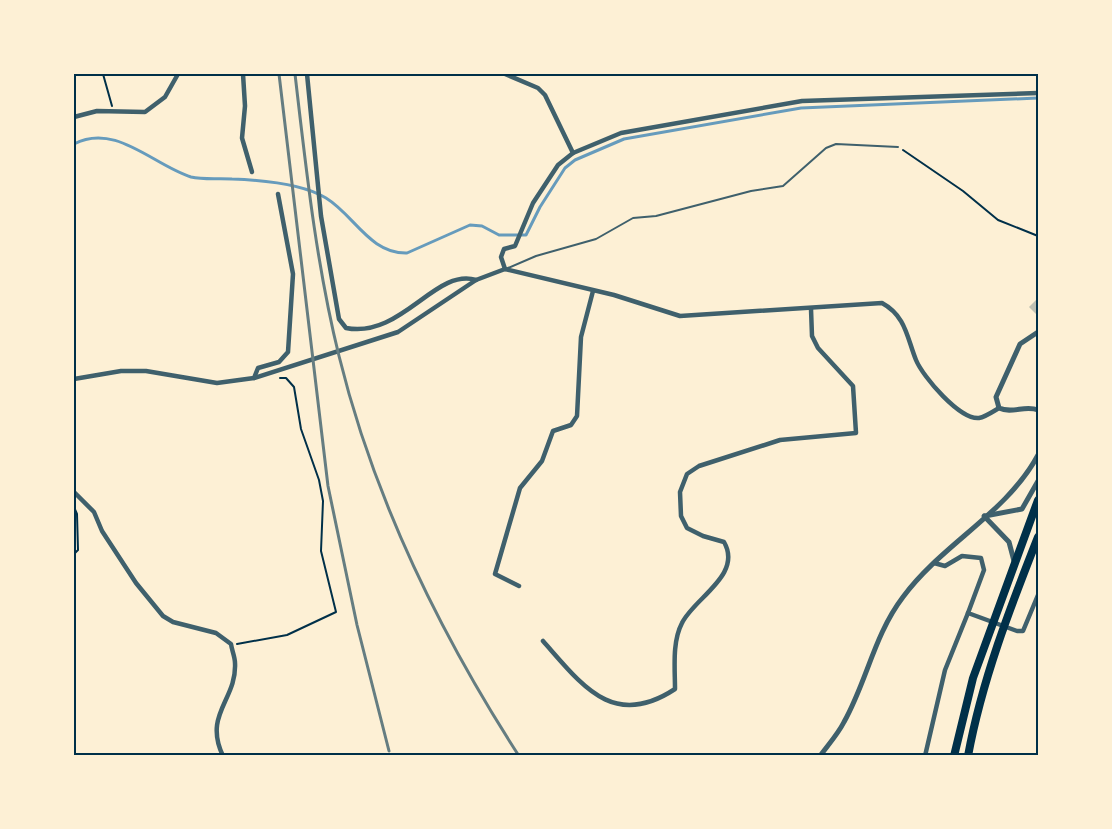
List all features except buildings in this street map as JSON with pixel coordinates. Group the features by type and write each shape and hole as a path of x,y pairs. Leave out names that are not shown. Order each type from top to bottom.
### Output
{"highway":[{"path":"954,756 973,678 1038,500"},
{"path":"968,756 981,697 1038,537"}],"street":[{"path":"74,117 113,111 145,112 155,107 165,97 178,74"},
{"path":"243,74 245,106 242,138 252,172"},
{"path":"307,74 319,202 339,319 346,328 362,331 377,328 409,310 441,286 459,279 476,280"},
{"path":"505,74 538,88 545,95 573,153"},
{"path":"506,269 501,257 504,249 515,246 533,203 558,165 573,153 621,133 802,101 1038,93"},
{"path":"254,378 258,368 279,362 288,352 293,274 278,194"},
{"path":"74,379 121,371 146,371 217,384 254,378 408,327 476,280 506,269 680,316 882,303 894,309 907,329 916,361 927,380 968,416 980,418 999,408 1012,411 1031,407 1038,410"},
{"path":"519,586 495,574 520,488 542,461 553,431 571,425 577,416 580,337 593,291"},
{"path":"543,641 593,694 610,703 643,704 660,699 675,689 676,643 681,625 692,607 717,583 728,565 728,549 724,542 703,536 687,528 681,516 680,492 687,474 699,466 780,440 856,433 853,386 818,348 812,336 811,309"},
{"path":"999,408 996,398 1015,353 1026,338 1038,332"},
{"path":"820,756 844,722 887,620 912,584 1021,482 1038,455"},
{"path":"984,516 1022,509 1038,481"},
{"path":"74,492 94,512 102,531 130,575 163,616 173,622 216,633 231,645 235,664 215,727 216,740 223,756"},
{"path":"984,516 1009,542 1014,561"},
{"path":"925,756 945,670 984,570 981,558 962,556 945,566 934,562"},
{"path":"968,613 1017,631 1023,631 1038,595"}],"lane":[{"path":"506,269 536,256 596,239 633,218 656,216 751,191 783,186 826,148 836,144 898,147"}],"path":[{"path":"103,74 113,111"},
{"path":"898,147 963,191 998,220 1038,236"},
{"path":"231,645 288,635 336,612 321,551 322,501 319,480 302,429 294,387 286,378 274,379"},
{"path":"74,507 78,550 74,554"}],"waterway":[{"path":"74,144 89,139 104,138 134,148 191,177 268,182 305,189 336,205 372,241 394,252 407,253 470,225 482,226 499,235 526,235 540,207 565,168 575,160 624,139 801,108 1038,98"}],"railway":[{"path":"279,74 328,486 357,625 389,751"},
{"path":"295,74 312,215 324,286 339,356 371,461 390,513 436,613 519,756"}]}
